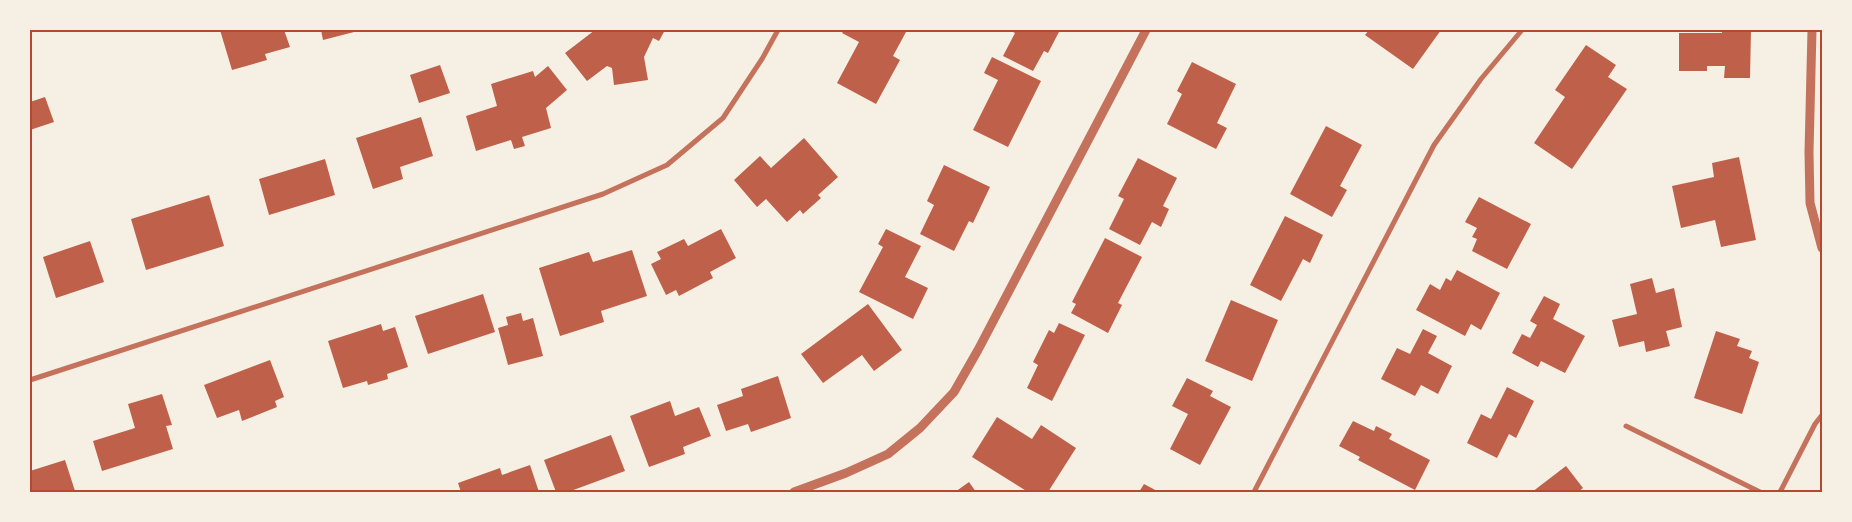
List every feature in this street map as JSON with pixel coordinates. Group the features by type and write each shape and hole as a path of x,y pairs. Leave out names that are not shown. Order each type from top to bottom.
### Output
{"street":[{"path":"30,380 603,194 668,165 723,118 762,59 778,30"},
{"path":"794,492 846,473 888,454 920,428 954,392 983,341 1146,30"},
{"path":"1254,492 1434,145 1480,79 1522,30"},
{"path":"1812,30 1809,152 1810,203 1822,248"},
{"path":"1780,492 1815,424 1822,415"},
{"path":"1626,426 1760,492"}],"building":[{"path":"220,30 284,30 290,47 265,54 267,60 232,70"},
{"path":"321,30 358,30 358,31 323,40"},
{"path":"595,30 665,30 659,41 653,38 644,57 648,80 614,85 612,68 607,66 587,81 565,53"},
{"path":"844,30 901,30 906,32 893,56 900,60 876,104 837,83 859,42 842,33"},
{"path":"1009,30 1060,30 1048,53 1044,51 1033,71 1003,56 1015,33"},
{"path":"1369,30 1441,30 1413,69 1365,35"},
{"path":"1722,30 1751,30 1750,78 1724,78 1725,66 1707,66 1707,71 1679,71 1679,33 1722,33"},
{"path":"1586,45 1616,65 1608,77 1627,89 1572,169 1534,143 1565,97 1555,90"},
{"path":"992,57 1041,81 1008,147 973,130 998,80 984,73"},
{"path":"1192,62 1236,84 1217,123 1227,128 1216,149 1167,124 1182,94 1177,91"},
{"path":"440,65 450,93 419,103 410,75"},
{"path":"548,66 567,90 546,108 551,128 522,137 525,146 514,149 511,140 476,151 466,116 497,106 491,84 533,71 535,77"},
{"path":"45,97 54,122 30,130 30,102"},
{"path":"421,117 433,156 400,167 403,179 373,189 356,138"},
{"path":"1326,126 1362,145 1340,186 1347,190 1332,217 1290,194"},
{"path":"804,138 838,177 818,195 821,198 803,214 800,210 787,222 766,199 757,207 734,180 760,156 771,168"},
{"path":"1739,157 1756,240 1721,247 1715,220 1681,228 1672,186 1714,177 1712,163"},
{"path":"1138,158 1177,178 1163,206 1169,209 1161,227 1152,222 1140,245 1109,229 1124,199 1118,196"},
{"path":"325,159 335,195 269,215 259,179"},
{"path":"944,165 990,187 973,223 969,221 954,251 920,234 934,205 927,201"},
{"path":"209,195 224,246 146,270 131,219"},
{"path":"1479,197 1531,224 1507,269 1472,251 1477,239 1472,237 1477,228 1465,222"},
{"path":"1285,216 1323,235 1310,263 1303,259 1281,301 1250,285"},
{"path":"721,229 736,258 710,272 713,278 679,296 676,290 666,295 651,264 661,259 657,252 684,239 688,246"},
{"path":"886,229 921,246 905,277 928,288 913,319 859,292 883,247 878,244"},
{"path":"1105,238 1142,257 1118,303 1122,305 1108,333 1071,313 1076,304 1072,302"},
{"path":"90,241 104,282 56,298 43,257"},
{"path":"632,250 647,296 601,311 604,322 560,336 539,268 589,252 593,262"},
{"path":"1457,270 1500,293 1481,330 1471,324 1465,336 1416,310 1430,284 1440,290 1446,278 1451,281"},
{"path":"1652,278 1656,293 1674,288 1682,327 1666,331 1670,346 1646,352 1644,341 1619,347 1612,320 1637,314 1630,284"},
{"path":"483,294 495,332 428,354 415,316"},
{"path":"1544,296 1560,304 1553,319 1585,336 1565,373 1541,361 1538,367 1512,353 1522,334 1530,338 1537,325 1530,321"},
{"path":"1231,300 1278,320 1252,381 1205,361"},
{"path":"868,304 902,350 874,371 862,355 823,383 801,354"},
{"path":"521,313 523,321 533,318 543,356 508,365 498,328 508,325 506,317"},
{"path":"1059,323 1085,335 1052,401 1027,388 1038,365 1033,362 1049,330 1054,333"},
{"path":"381,324 383,331 395,327 408,367 387,374 388,379 368,385 367,381 343,388 328,341"},
{"path":"1423,329 1437,336 1428,353 1452,366 1438,394 1421,385 1415,396 1381,379 1397,348 1410,354"},
{"path":"1716,331 1740,339 1737,346 1752,351 1749,358 1759,362 1742,414 1694,398"},
{"path":"270,360 284,397 275,401 277,407 242,421 239,410 217,418 204,385"},
{"path":"778,376 791,418 751,432 748,424 726,431 717,405 743,396 741,389"},
{"path":"1187,378 1213,391 1210,396 1231,407 1200,465 1170,449 1188,414 1172,406"},
{"path":"1507,387 1534,401 1516,438 1509,434 1497,458 1467,443 1481,414 1491,419"},
{"path":"162,394 172,425 166,426 173,449 102,471 93,441 135,428 128,404"},
{"path":"670,401 675,416 699,407 711,436 683,447 685,454 649,467 630,416"},
{"path":"997,417 1032,439 1041,425 1076,448 1048,492 1028,492 972,457"},
{"path":"1353,421 1374,431 1376,426 1392,434 1389,439 1430,460 1415,490 1358,460 1360,457 1339,446"},
{"path":"611,435 625,471 568,492 556,492 544,460"},
{"path":"65,460 75,491 30,492 30,471"},
{"path":"530,465 539,492 461,492 458,483 500,468 502,475"},
{"path":"1566,466 1583,488 1578,492 1532,492"},
{"path":"969,482 976,492 955,492"},
{"path":"1144,484 1159,492 1139,492"}]}
